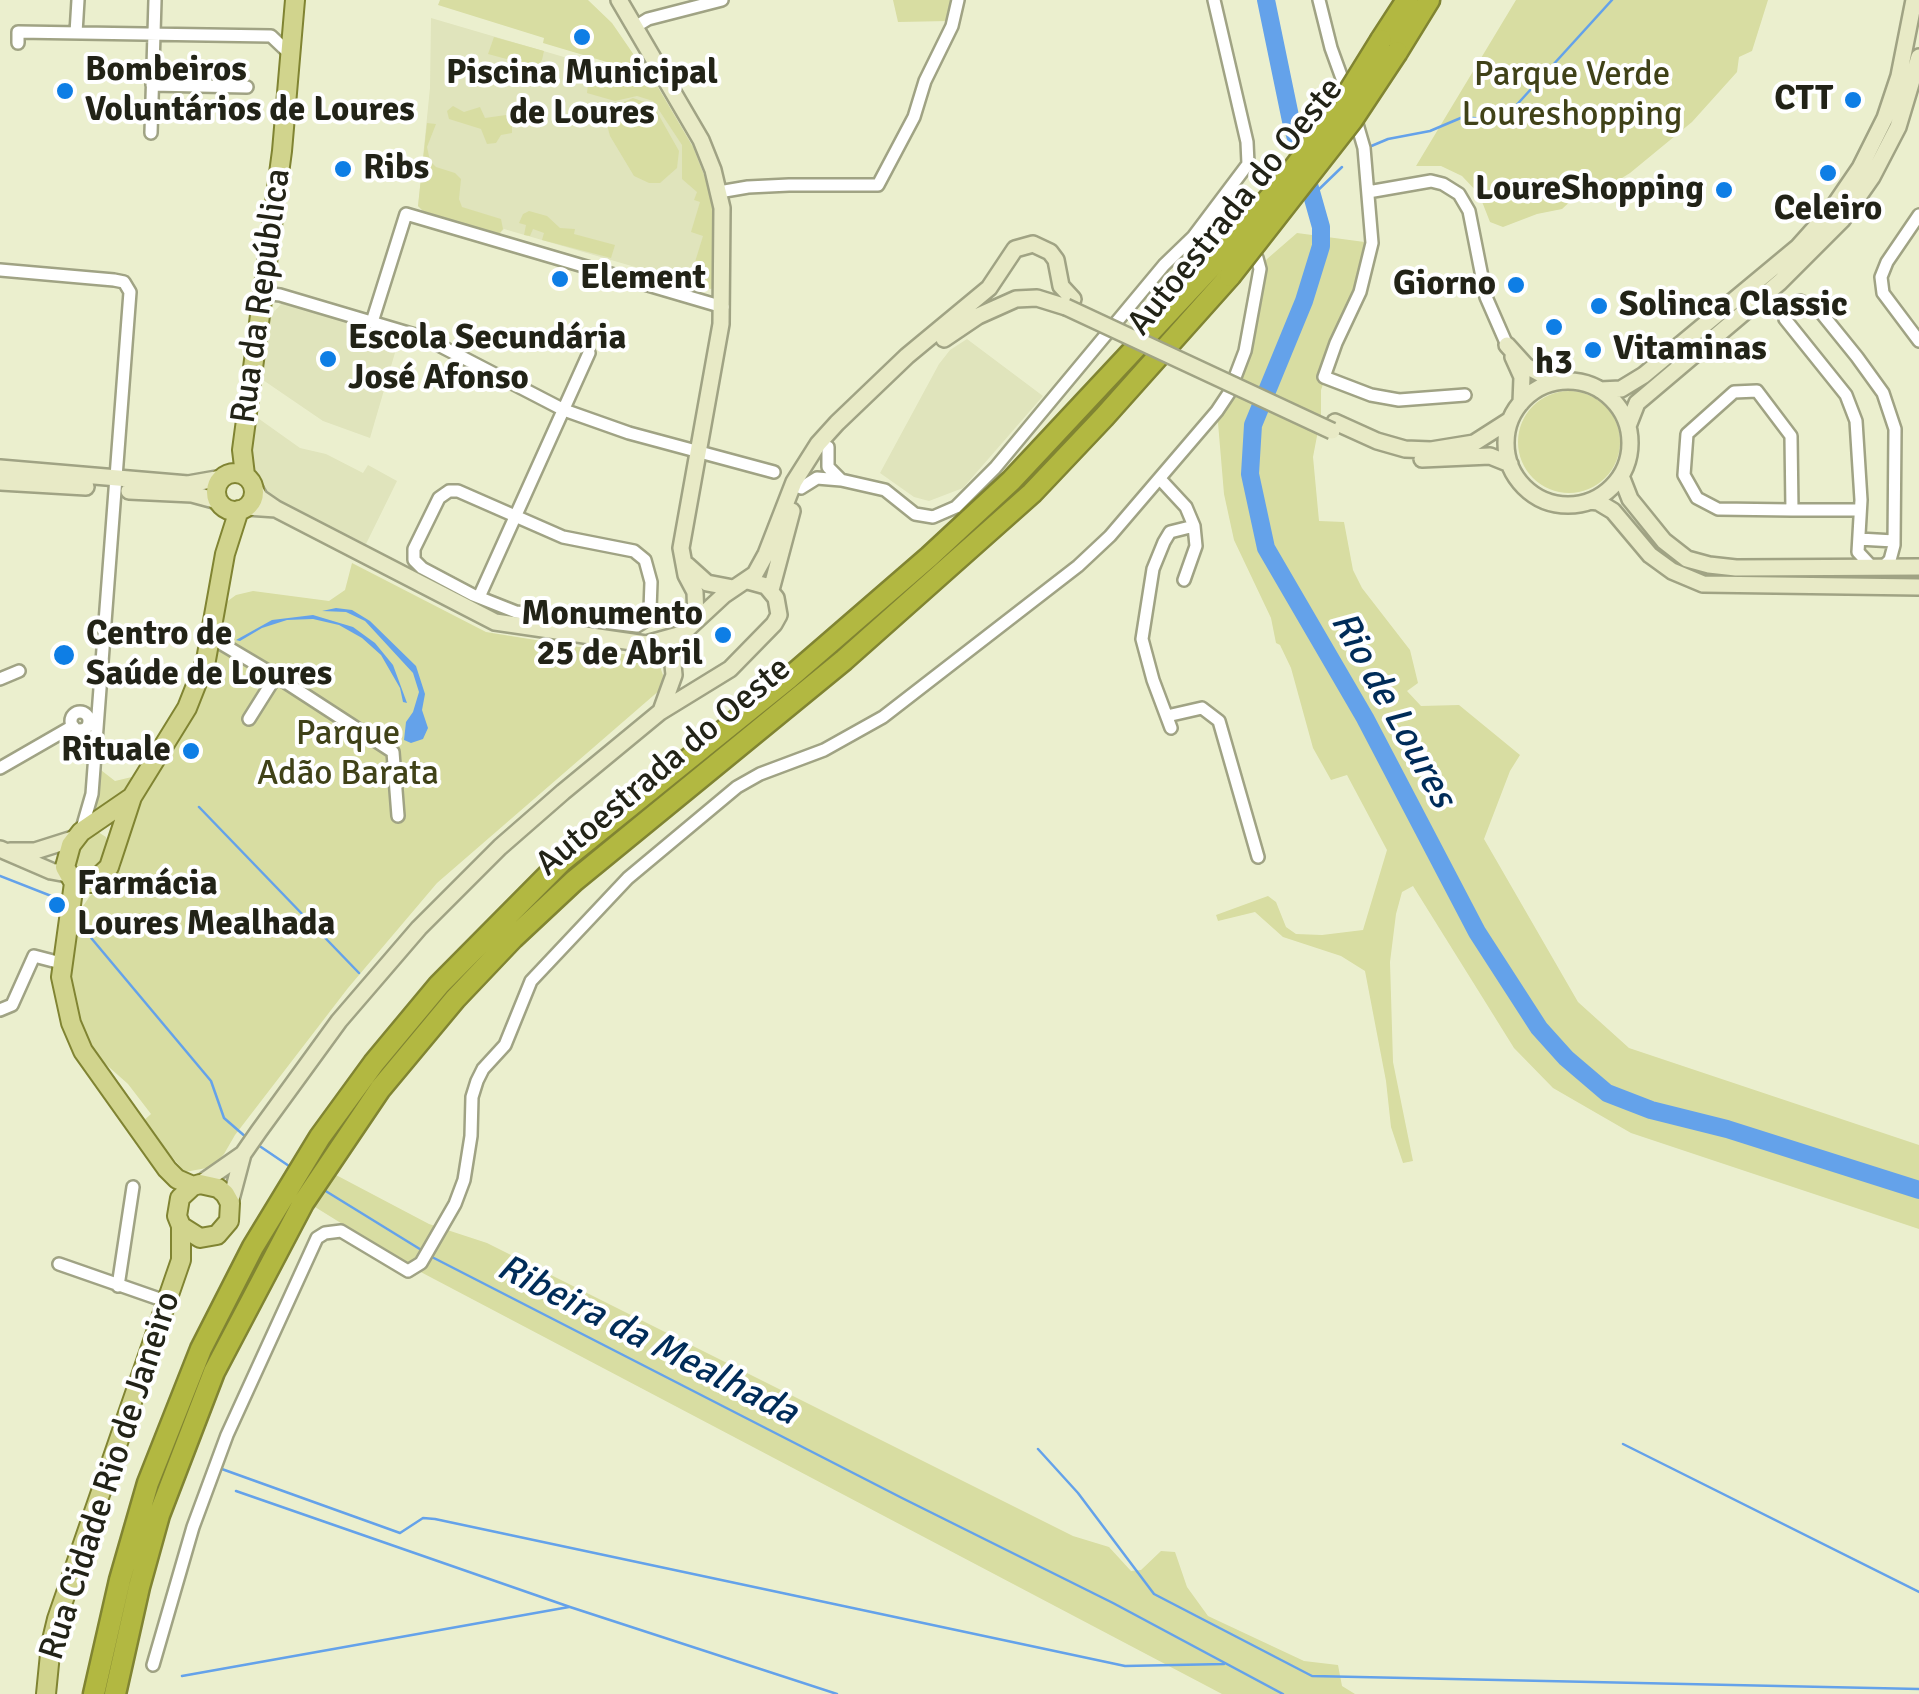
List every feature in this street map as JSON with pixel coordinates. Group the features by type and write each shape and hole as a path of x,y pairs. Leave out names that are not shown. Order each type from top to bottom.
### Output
{"highway":[{"name":"Autoestrada do Oeste","path":"94,1694 120,1580 148,1483 172,1419 228,1294 314,1165 455,999 513,938 655,812 844,660 1032,493 1104,417 1222,270 1302,187 1352,120 1407,0"},
{"name":"Autoestrada do Oeste","path":"1389,46 1430,0"},
{"name":"Autoestrada do Oeste","path":"115,1694 138,1587 159,1515 192,1426 295,1197"}],"main road":[{"name":"Rua da República","path":"237,479 292,57 295,0"},
{"path":"620,0 701,140 719,192 724,242 723,307 682,537 682,557 695,592 696,620"},
{"path":"1600,390 1621,388 1636,381 1798,246 1832,208 1860,168 1885,118 1900,76 1914,0"},
{"path":"1628,426 1637,404 1780,282 1842,220 1872,178 1898,127 1919,57"},
{"path":"660,712 682,634 762,564 794,482 818,444 908,356 990,288 1015,248 1042,246 1056,260 1058,278 1069,303"},
{"path":"1004,264 1006,282 1017,295 1069,303 1374,450 1432,460 1495,456 1510,464"},
{"path":"771,590 802,488 828,447 879,394 952,332 999,305 1046,294 1058,278"},
{"path":"1507,345 1526,366 1556,382"},
{"path":"1507,345 1522,377 1521,403"},
{"path":"1590,501 1621,476 1630,452 1628,426 1618,405 1600,390 1579,382 1543,386 1521,403 1510,420 1510,464 1516,476 1536,496 1562,504 1598,502 1613,512 1650,555 1672,571 1703,584 1919,588"},
{"path":"1333,427 1405,449 1431,450 1474,442 1510,420"},
{"path":"0,468 192,494 232,506 276,509"},
{"path":"1621,476 1646,521 1687,558 1736,568 1919,567"},
{"path":"3,850 75,881 98,879 109,866 132,798 187,708 201,676 212,638 232,506 216,487 237,479"},
{"path":"232,506 254,495 237,479"},
{"path":"0,482 117,485 237,479 276,509 483,618 507,625 646,644 682,634"},
{"path":"182,1260 200,1238 217,1235 224,1229 243,1154 339,1021 418,928 500,847 660,712 730,669 774,624 779,607 771,590 757,582 702,580 682,557"},
{"path":"646,644 691,685 702,686"},
{"path":"132,798 82,833 66,860 75,881 61,962 63,994 83,1051 167,1169 177,1180 218,1188 230,1203"},
{"path":"3,850 34,850 106,828 114,844"},
{"path":"182,1260 180,1217 184,1192 243,1154"},
{"path":"167,1169 180,1217 200,1238"},
{"name":"Rua Cidade Rio de Janeiro","path":"46,1694 57,1619 182,1260"}],"street":[{"path":"76,33 78,0"},
{"path":"151,133 154,0"},
{"path":"635,27 648,19 722,0"},
{"path":"719,192 790,184 878,185 914,117 925,81 952,26 958,0"},
{"path":"802,488 817,478 841,480 885,490 916,514 934,516 956,507 1214,212 1248,164 1247,142 1214,0"},
{"path":"1320,0 1331,48 1364,148 1372,242 1360,292 1324,377 1372,395 1400,400 1466,395"},
{"path":"18,43 18,32 271,36 294,22"},
{"path":"271,36 292,57"},
{"path":"152,85 247,87"},
{"path":"1368,192 1431,181 1459,194 1469,211 1486,297 1507,345"},
{"path":"153,1665 193,1527 227,1434 317,1238 341,1231 408,1271 421,1263 464,1180 477,1082 483,1069 505,1045 531,981 628,878 737,787 857,734 1011,620 1099,546 1160,478 1229,393 1253,318 1260,270 1256,258 1214,212"},
{"path":"372,322 406,214 723,307"},
{"path":"1919,215 1881,277 1883,292 1919,341"},
{"path":"0,270 114,280 128,287 131,300 92,794 82,833"},
{"path":"263,294 280,295 425,338 564,410 774,472"},
{"path":"1800,301 1819,310 1883,393 1895,429 1894,541 1890,560 1878,567 1858,552 1856,420 1846,396 1785,319 1788,307 1800,301"},
{"path":"479,597 589,354"},
{"path":"1792,510 1791,436 1757,391 1734,392 1687,434 1684,475 1697,498 1718,509 1792,510 1860,510"},
{"path":"828,447 828,467 841,480"},
{"path":"1160,478 1186,507 1194,526 1196,546 1184,580"},
{"path":"449,491 458,491 563,537 634,552 645,560 652,582 650,610 637,626 516,612 479,597 414,560 414,549 438,498 449,491"},
{"path":"1194,526 1170,532 1153,569 1142,639 1169,722 1202,708 1218,721 1258,857"},
{"path":"1859,539 1894,541"},
{"path":"212,638 392,752 398,816"},
{"path":"0,680 19,670"},
{"path":"249,720 276,676"},
{"path":"0,768 78,728 95,744"},
{"path":"0,1010 12,1006 34,956 61,962"},
{"path":"118,1286 132,1188"},
{"path":"59,1264 168,1302"}],"shaded area":[{"path":"431,18 656,84 693,147 709,188 711,289 504,229 499,234 426,214 418,206 430,88"},
{"name":"Escola Secundária José Afonso","path":"283,302 399,339 370,438 323,421 260,378 269,317"},
{"path":"967,339 1043,396 963,488 929,501 914,497 880,473 939,364 950,350"},
{"path":"255,416 300,448 326,454 363,473 368,465 397,481 366,544 262,493 250,458"}],"green space":[{"name":"Piscina Municipal de Loures","path":"440,0 588,0 612,23 647,74 543,43 544,38 438,5"},
{"path":"893,0 954,0 949,21 898,22"},
{"name":"Parque Verde Loureshopping","path":"1516,0 1768,0 1752,51 1739,57 1737,72 1692,122 1630,173 1587,200 1573,199 1562,209 1503,227 1490,222 1479,194 1462,176 1441,166 1416,166"},
{"path":"494,37 544,51 542,60 536,67 488,54"},
{"path":"590,65 656,84 693,147 709,188 715,227 715,286 711,289 694,283 695,277 691,275 703,236 691,232 700,202 694,200 697,192 682,179 682,145 653,101 637,96 615,101 587,93"},
{"path":"633,98 653,105 679,151 677,168 660,183 634,176 610,136 610,114 617,105"},
{"path":"453,106 464,112 480,107 485,118 506,115 512,120 512,133 487,144 481,129 449,119 447,111"},
{"path":"427,123 436,124 427,147 430,161 461,179 462,207 501,219 503,229 499,234 426,214 418,206"},
{"path":"529,211 547,216 560,228 575,229 574,234 615,245 611,258 542,240 544,233 533,229 530,236 524,235 526,225 519,223"},
{"path":"1297,233 1372,243 1321,390 1313,457 1319,521 1344,522 1353,570 1362,588 1410,650 1418,683 1407,691 1421,706 1459,705 1520,755 1484,839 1578,1002 1629,1048 1919,1145 1919,1229 1631,1133 1553,1088 1514,1048 1413,886 1402,892 1390,962 1393,1062 1413,1161 1403,1163 1391,1127 1365,971 1341,956 1283,937 1255,912 1218,921 1216,915 1268,896 1276,902 1286,927 1296,934 1363,930 1387,850 1347,775 1331,780 1313,748 1291,668 1276,643 1271,618 1234,540 1224,494 1217,411 1229,393 1260,269"},
{"path":"1569,391 1598,399 1612,413 1620,442 1612,471 1598,485 1569,493 1540,485 1526,471 1518,442 1526,413 1540,399"},
{"name":"Parque Adão Barata","path":"352,563 486,632 635,656 659,664 663,675 661,689 437,883 348,988 224,1154 212,1167 185,1172 142,1122 151,1114 128,1084 92,1052 72,986 72,955 81,909 121,867 129,820 199,702 216,653 225,603 236,595 253,591 329,601 345,590"},
{"path":"97,767 115,781 136,776 116,801 94,814 91,812"},
{"path":"90,833 106,837 107,860 95,874 76,875 71,864 73,849"},
{"path":"336,1175 429,1224 487,1243 1073,1536 1109,1547 1131,1571 1141,1570 1161,1551 1175,1552 1187,1587 1208,1616 1304,1661 1338,1665 1342,1686 1355,1694 1222,1694 415,1269 315,1207"}],"water":[{"path":"352,610 370,621 416,666 425,694 422,710 428,728 423,739 411,743 404,740 406,722 419,692 413,673 365,621 346,612 322,611"},
{"path":"313,615 353,627 375,643 393,665 407,703 403,702 400,688 381,655 339,625 313,619 287,620 236,640 272,620"}],"waterway":[{"name":"Rio de Loures","path":"1266,0 1291,121 1321,227 1321,246 1304,301 1253,425 1250,474 1266,548 1365,718 1477,932 1539,1028 1566,1058 1607,1093 1651,1110 1727,1129 1919,1190"},
{"path":"1369,147 1430,131 1463,117 1502,121 1612,0"},
{"path":"1312,196 1342,167"},
{"path":"199,807 359,973"},
{"name":"Ribeira da Mealhada","path":"0,876 64,901"},
{"name":"Ribeira da Mealhada","path":"79,919 211,1081 224,1118 247,1138"},
{"name":"Ribeira da Mealhada","path":"258,1145 292,1168"},
{"name":"Ribeira da Mealhada","path":"324,1190 423,1251"},
{"name":"Ribeira da Mealhada","path":"430,1256 1113,1603 1283,1694"},
{"path":"1623,1444 1919,1592"},
{"path":"1038,1449 1078,1493 1154,1594 1312,1676 1919,1689"},
{"path":"219,1468 400,1533 423,1518 435,1519 1125,1666 1224,1664"},
{"path":"236,1491 570,1607 837,1694"},
{"path":"182,1676 569,1607"}],"place":[{"name":"Piscina Municipal de Loures","path":"582,37"},
{"name":"Bombeiros Voluntários de Loures","path":"65,91"},
{"name":"CTT","path":"1853,100"},
{"name":"Ribs","path":"343,169"},
{"name":"Celeiro","path":"1828,173"},
{"name":"LoureShopping","path":"1724,190"},
{"name":"Element","path":"560,279"},
{"name":"Giorno","path":"1516,285"},
{"name":"Solinca Classic","path":"1599,306"},
{"name":"h3","path":"1554,327"},
{"name":"Vitaminas","path":"1593,350"},
{"name":"Escola Secundária José Afonso","path":"328,359"},
{"name":"Monumento 25 de Abril","path":"723,635"},
{"name":"Centro de Saúde de Loures","path":"64,655"},
{"name":"Rituale","path":"191,751"},
{"name":"Farmácia Loures Mealhada","path":"57,905"}]}
